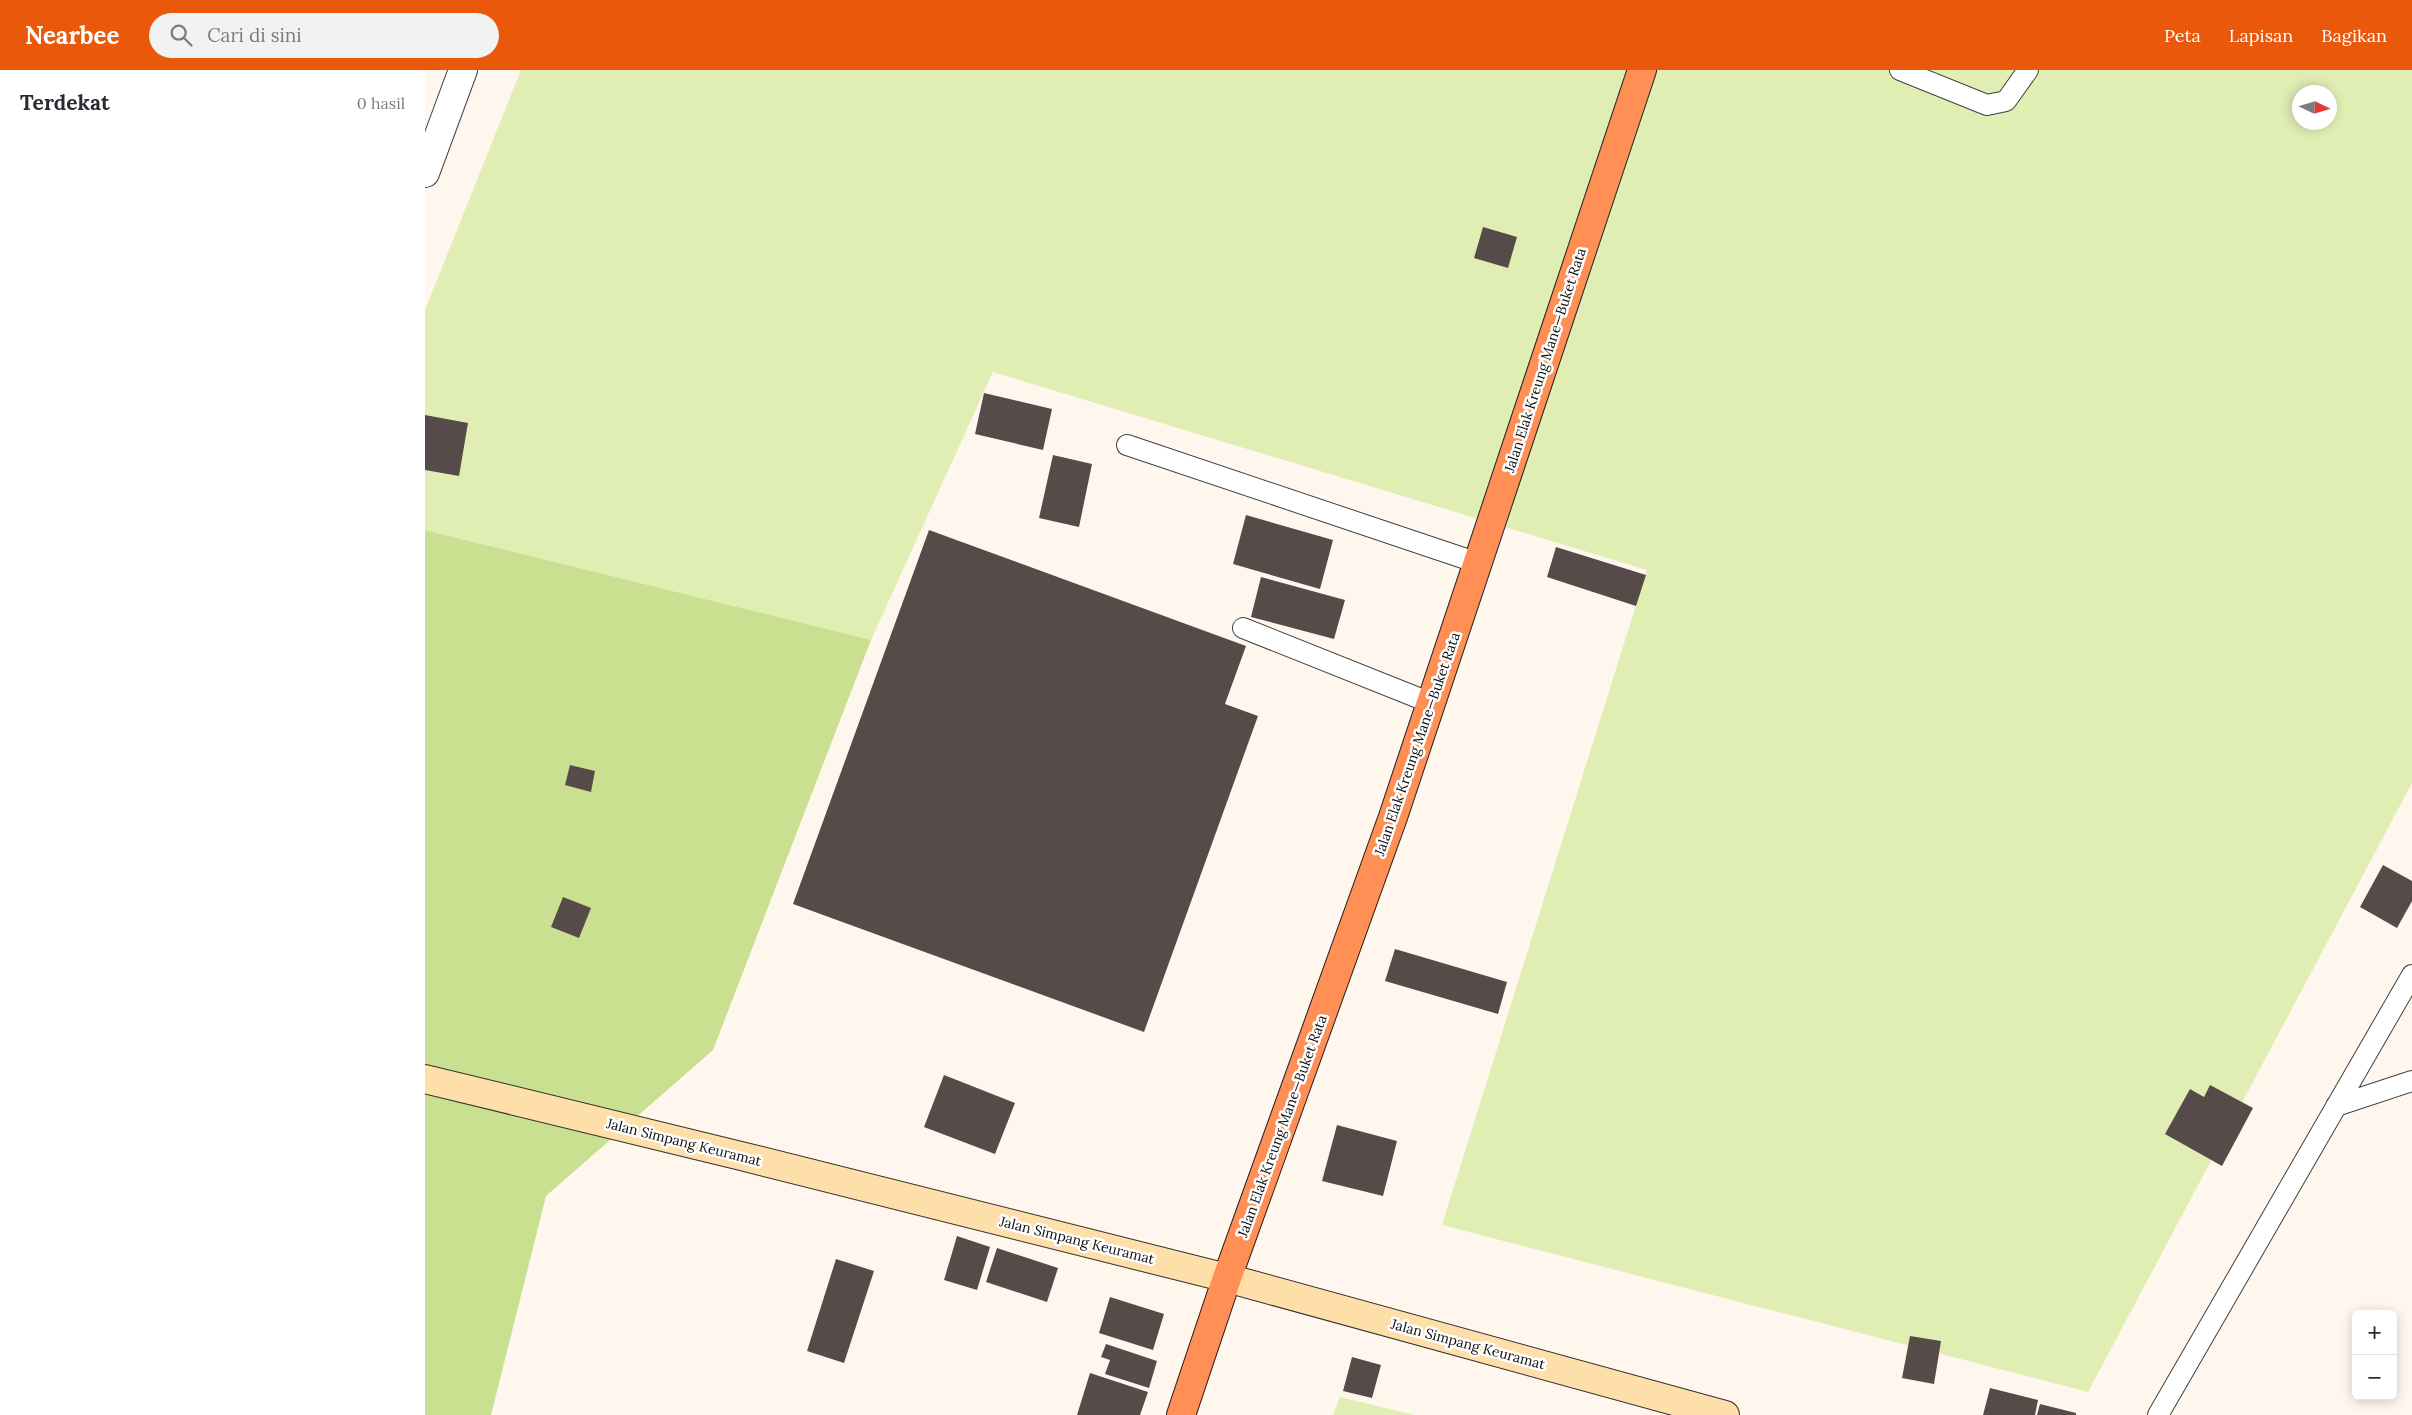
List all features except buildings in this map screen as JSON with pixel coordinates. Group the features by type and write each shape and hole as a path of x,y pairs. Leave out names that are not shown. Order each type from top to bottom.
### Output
{"highway":[{"name":"Jalan Elak Kreung Mane—Buket Rata","path":"1181,1415 1227,1278 1393,817 1642,70"}],"main road":[{"name":"Jalan Simpang Keuramat","path":"425,1079 1227,1278 1725,1415"}],"street":[{"path":"425,173 463,70"}],"lane":[{"path":"1900,70 1987,104 2006,101 2028,70"},
{"path":"1127,445 1478,563"},
{"path":"1243,628 1431,703"},
{"path":"2158,1415 2412,975"},
{"path":"2336,1106 2412,1081"}],"green space":[{"path":"521,70 2412,70 2412,783 2088,1392 1442,1225 1647,570 993,372 871,640 425,530 425,310"},
{"path":"425,530 871,640 713,1050 546,1196 491,1415 425,1415"},
{"path":"1340,1397 1414,1415 1333,1415"}]}
